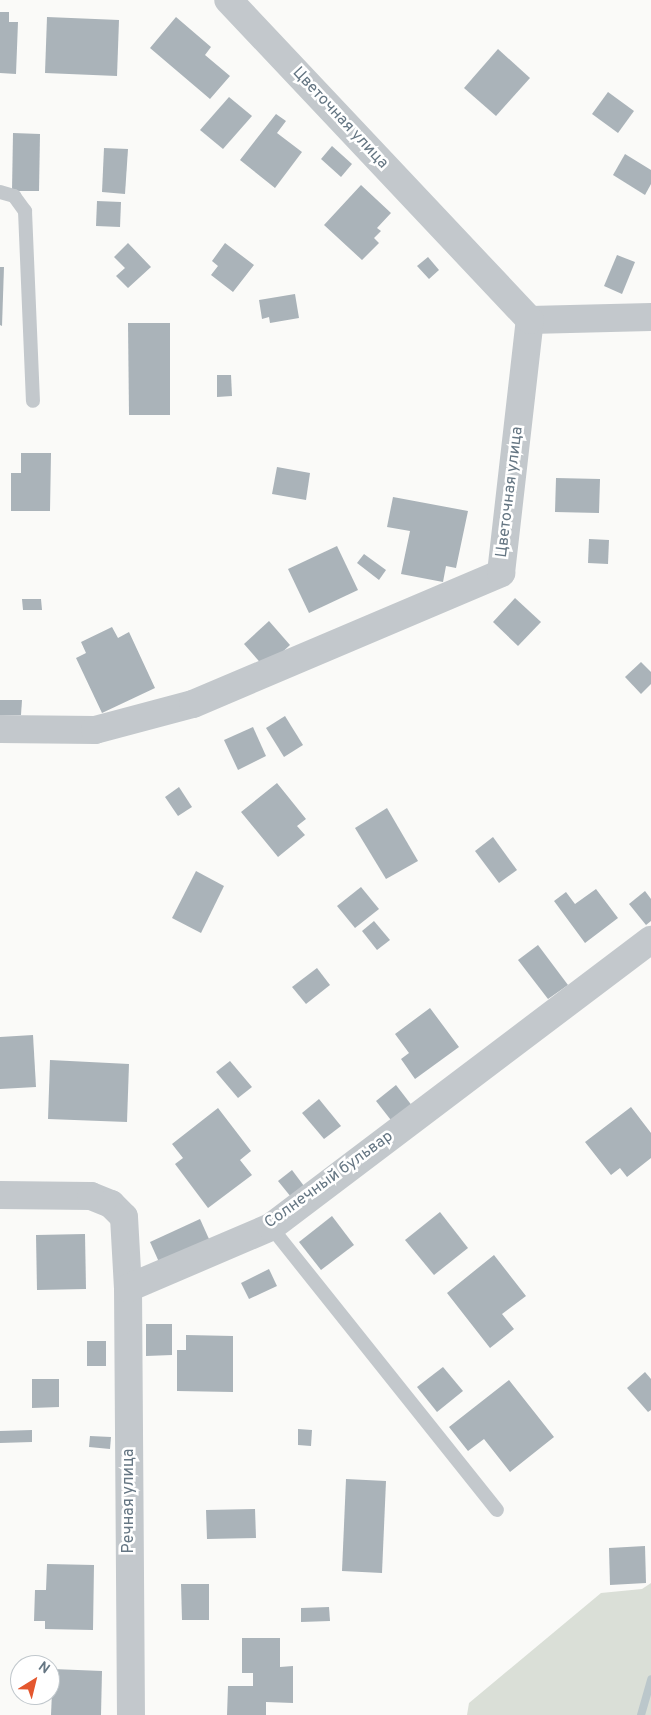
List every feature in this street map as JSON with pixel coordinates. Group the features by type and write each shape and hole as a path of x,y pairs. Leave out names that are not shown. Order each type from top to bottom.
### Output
{"street":[{"name":"Цветочная улица","path":"0,729 95,730 193,704 501,573 530,320 228,0"},
{"path":"530,320 651,318"},
{"name":"Солнечный бульвар","path":"128,1288 271,1226 651,940"},
{"path":"0,1195 68,1194 91,1196 111,1204 124,1217 128,1288"},
{"name":"Речная улица","path":"128,1288 131,1715"}],"lane":[{"path":"0,192 14,196 25,211 34,401"},
{"path":"271,1226 497,1510"}],"shaded area":[{"path":"651,1583 651,1715 467,1715 469,1703 601,1593 642,1589"}],"building":[{"path":"0,12 9,12 9,22 18,22 16,74 0,73"},
{"path":"47,17 119,20 117,76 45,73"},
{"path":"176,17 211,47 205,55 230,76 210,99 150,48"},
{"path":"498,49 530,78 496,116 464,88"},
{"path":"608,92 634,111 618,133 592,114"},
{"path":"229,97 252,116 223,149 200,130"},
{"path":"276,114 286,121 277,133 302,152 275,188 240,160"},
{"path":"13,133 40,134 39,191 12,191"},
{"path":"332,146 352,164 341,177 321,159"},
{"path":"104,148 128,149 125,194 102,192"},
{"path":"625,154 651,170 651,184 645,195 613,175"},
{"path":"361,185 391,213 377,228 381,231 374,238 379,243 362,260 324,225"},
{"path":"97,201 121,202 120,227 96,226"},
{"path":"128,243 151,267 128,288 116,276 125,268 114,257"},
{"path":"225,243 254,265 233,292 211,275 218,266 212,261"},
{"path":"617,255 635,262 622,294 604,286"},
{"path":"428,257 439,270 429,279 417,266"},
{"path":"0,267 4,267 2,326 0,325"},
{"path":"295,294 299,318 270,323 269,317 262,319 259,300"},
{"path":"128,323 170,323 170,415 129,415"},
{"path":"217,375 231,375 232,396 217,397"},
{"path":"21,453 51,453 50,511 11,511 11,473 21,473"},
{"path":"277,467 310,473 306,500 272,494"},
{"path":"556,478 600,479 599,513 555,512"},
{"path":"393,497 468,511 456,568 446,566 443,582 401,574 410,531 387,527"},
{"path":"589,539 609,540 608,564 588,563"},
{"path":"337,546 358,590 309,613 288,569"},
{"path":"364,554 386,570 379,580 357,563"},
{"path":"515,598 541,622 518,646 493,622"},
{"path":"22,599 41,599 42,610 23,610"},
{"path":"269,621 290,645 265,668 244,644"},
{"path":"112,627 118,638 129,632 155,688 102,713 76,658 86,653 81,642"},
{"path":"641,662 651,672 651,684 641,694 625,677"},
{"path":"0,700 22,700 21,715 0,715"},
{"path":"285,716 303,745 284,757 266,728"},
{"path":"253,727 266,756 238,770 224,740"},
{"path":"277,783 306,819 297,826 305,835 278,857 241,812"},
{"path":"179,787 192,807 178,816 165,797"},
{"path":"387,808 418,861 386,879 355,828"},
{"path":"493,837 517,870 499,883 475,851"},
{"path":"196,871 224,886 201,933 172,918"},
{"path":"361,887 379,909 355,928 337,906"},
{"path":"596,889 618,918 585,943 554,901 566,892 575,904"},
{"path":"645,891 651,899 651,921 646,925 629,904"},
{"path":"374,921 390,940 377,950 362,931"},
{"path":"538,945 568,985 548,999 518,960"},
{"path":"317,968 330,985 306,1004 292,987"},
{"path":"430,1008 459,1047 415,1079 401,1059 409,1053 395,1034"},
{"path":"33,1035 36,1087 0,1089 0,1037"},
{"path":"50,1060 129,1064 127,1122 48,1119"},
{"path":"230,1061 252,1087 238,1098 216,1072"},
{"path":"396,1085 413,1107 394,1124 376,1101"},
{"path":"319,1099 341,1126 324,1139 302,1113"},
{"path":"631,1107 651,1133 651,1158 627,1177 620,1168 611,1175 585,1142"},
{"path":"218,1108 251,1151 240,1160 252,1175 208,1208 175,1164 183,1158 172,1144"},
{"path":"292,1170 304,1186 291,1197 278,1181"},
{"path":"440,1212 468,1248 434,1275 405,1240"},
{"path":"332,1216 354,1245 321,1270 299,1242"},
{"path":"200,1219 209,1239 159,1262 150,1242"},
{"path":"85,1234 86,1289 37,1290 36,1235"},
{"path":"494,1255 526,1296 502,1314 514,1329 490,1348 447,1293"},
{"path":"269,1269 277,1286 249,1299 241,1283"},
{"path":"146,1324 172,1324 172,1355 146,1356"},
{"path":"186,1335 233,1336 233,1392 177,1391 177,1350 186,1350"},
{"path":"87,1341 106,1341 106,1366 87,1366"},
{"path":"443,1367 463,1391 437,1412 417,1387"},
{"path":"645,1372 651,1379 651,1410 648,1412 627,1388"},
{"path":"32,1379 59,1379 59,1407 32,1408"},
{"path":"509,1380 554,1437 510,1472 484,1439 468,1451 449,1427"},
{"path":"298,1429 312,1430 311,1446 298,1445"},
{"path":"32,1430 32,1442 0,1443 0,1431"},
{"path":"90,1436 111,1437 110,1449 89,1447"},
{"path":"346,1479 386,1481 382,1573 342,1571"},
{"path":"255,1509 256,1538 207,1539 206,1510"},
{"path":"645,1546 646,1583 610,1585 609,1548"},
{"path":"47,1564 94,1565 93,1630 45,1629 45,1621 34,1621 35,1590 46,1590"},
{"path":"181,1584 209,1584 209,1620 182,1620"},
{"path":"329,1607 330,1621 301,1622 301,1608"},
{"path":"242,1638 280,1638 280,1667 293,1666 293,1703 266,1702 266,1715 227,1715 228,1686 253,1686 253,1673 242,1673"},
{"path":"60,1669 102,1671 101,1715 51,1715 51,1705 60,1705"}],"waterway":[{"path":"641,1715 651,1679"}]}
